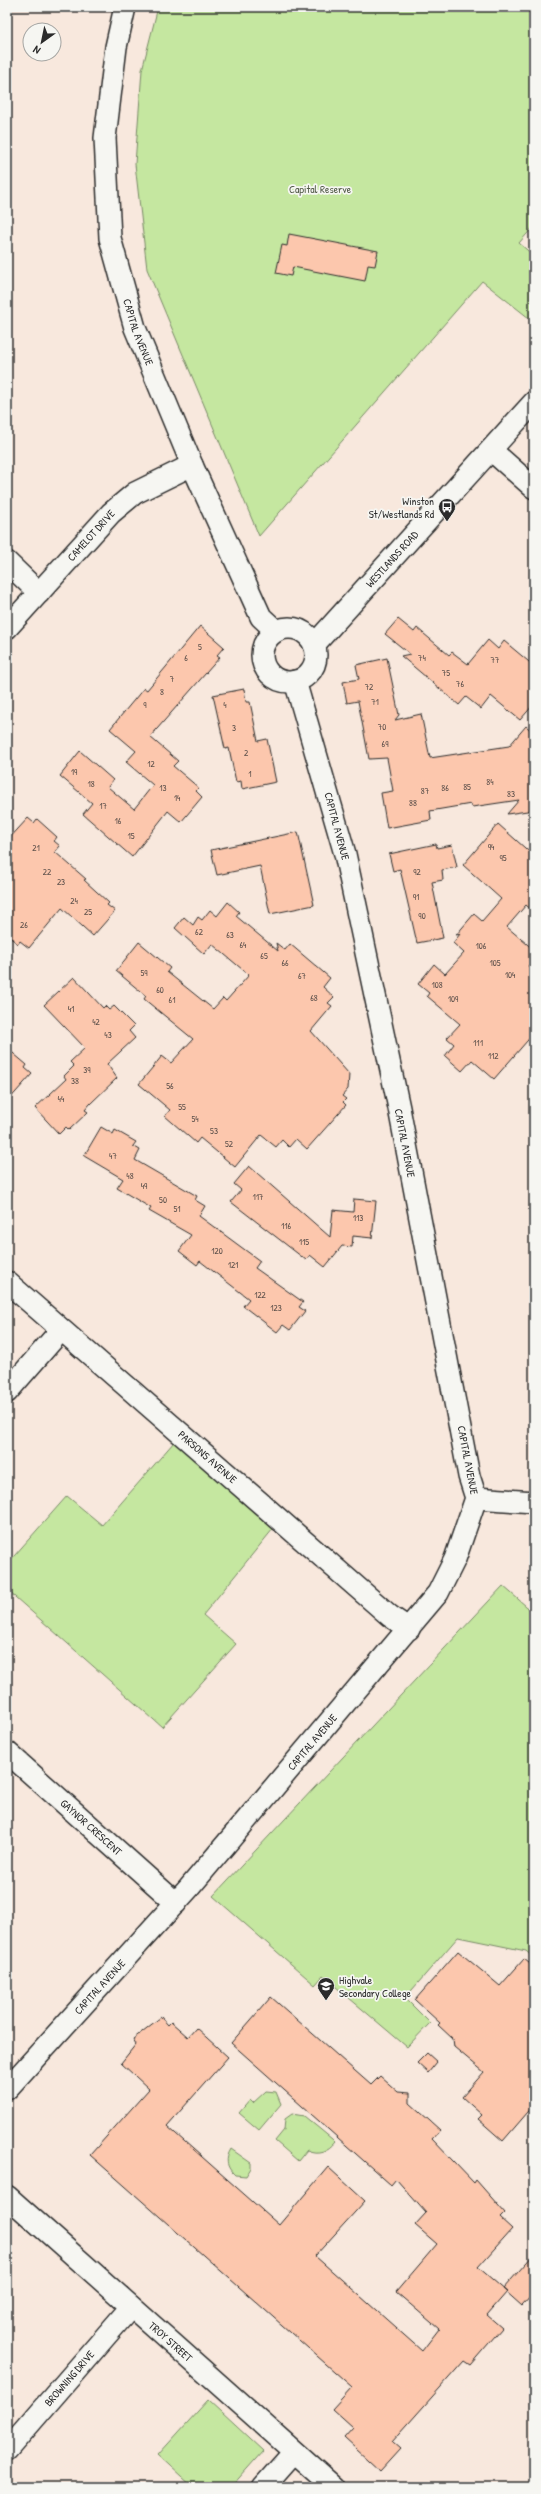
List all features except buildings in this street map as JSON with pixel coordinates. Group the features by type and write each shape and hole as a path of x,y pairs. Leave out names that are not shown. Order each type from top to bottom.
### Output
{"street":[{"name":"CAPITAL AVENUE","path":"125,7 116,47 105,138 110,238 135,328 192,465 261,618 276,631"},
{"name":"WESTLANDS ROAD","path":"314,645 534,402"},
{"path":"491,450 534,488"},
{"name":"CAMELOT DRIVE","path":"7,628 111,512 135,493 192,465"},
{"path":"7,562 39,592"},
{"path":"294,629 303,632 314,645 314,664 310,672 295,681 277,680 264,666 262,658 263,648 266,640 276,631 294,629"},
{"name":"CAPITAL AVENUE","path":"10,2080 176,1904 438,1593 455,1560 476,1498 469,1476 398,1108 345,854 295,681"},
{"name":"PARSONS AVENUE","path":"7,1282 390,1616 409,1629"},
{"path":"7,1392 61,1330"},
{"path":"476,1498 534,1502"},
{"name":"GAYNOR CRESCENT","path":"7,1752 176,1904"},
{"name":"TROY STREET","path":"7,2196 334,2487"},
{"name":"BROWNING DRIVE","path":"7,2450 131,2307"},
{"path":"264,2487 294,2452"}],"green space":[{"name":"Capital Reserve","path":"158,7 534,7 534,226 519,243 534,256 534,322 482,281 259,536 147,269 135,164 142,70"},
{"path":"174,1442 273,1529 203,1615 236,1644 162,1727 7,1590 7,1564 67,1496 102,1525"},
{"path":"503,1586 534,1613 534,1958 526,1951 458,1937 405,1998 430,2023 407,2047 323,1976 315,1985 213,1896"},
{"path":"266,2091 276,2092 281,2104 259,2130 239,2113 250,2100 253,2103"},
{"path":"292,2114 304,2116 335,2142 326,2150 319,2152 307,2150 298,2161 275,2141 284,2130 285,2119"},
{"path":"231,2149 251,2163 251,2168 246,2176 235,2175 228,2166 227,2160"},
{"path":"208,2400 263,2451 231,2487 193,2487 158,2455"}],"place":[{"name":"Winston St/Westlands Rd","path":"447,522"},
{"name":"Highvale Secondary College","path":"326,2001"}]}
